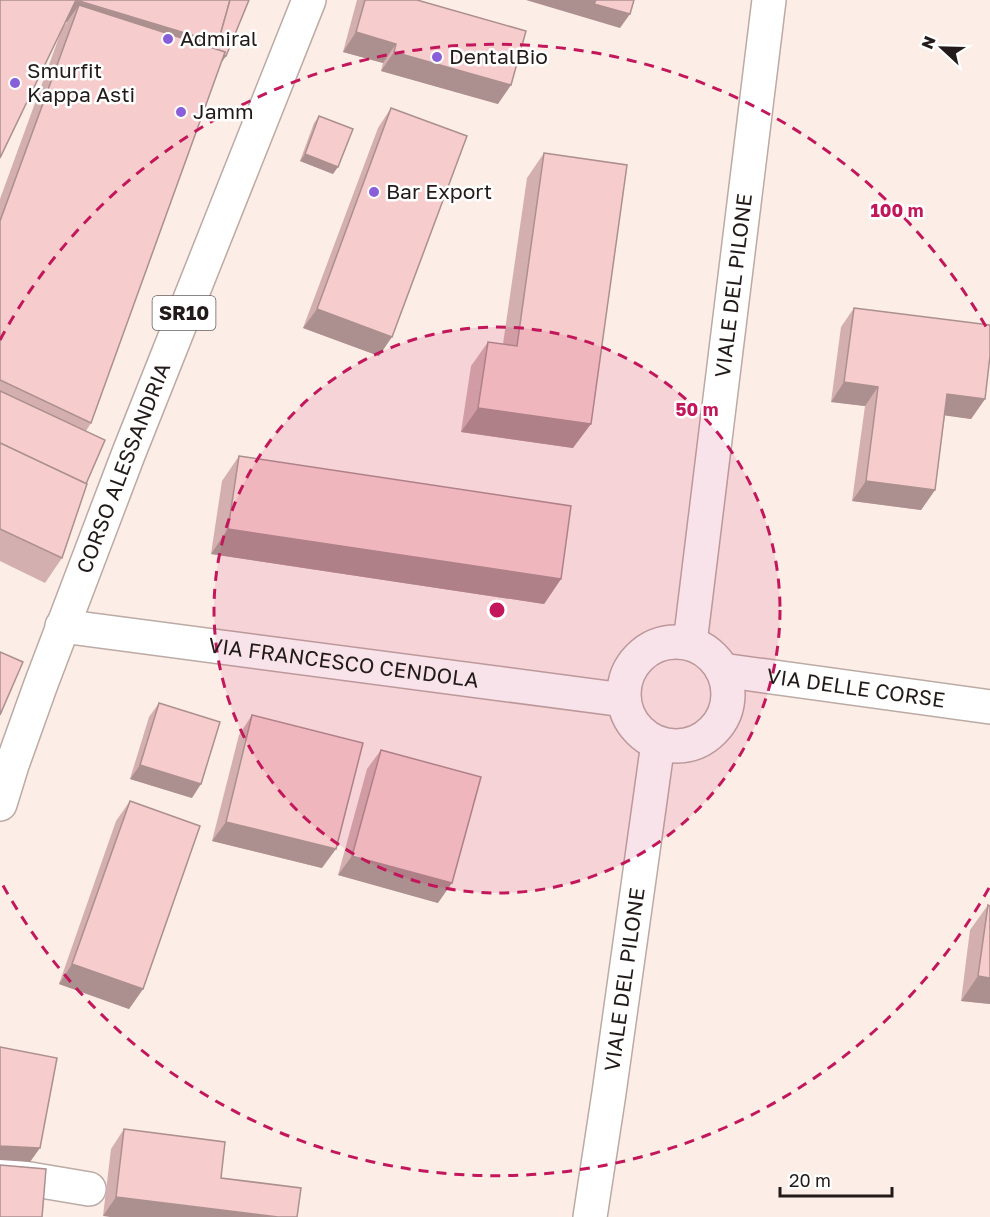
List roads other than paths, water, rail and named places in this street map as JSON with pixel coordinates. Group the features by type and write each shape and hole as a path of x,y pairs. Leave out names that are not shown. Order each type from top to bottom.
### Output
{"street":[{"name":"CORSO ALESSANDRIA","path":"2,793 62,626 132,444 309,0"},
{"name":"VIALE DEL PILONE","path":"690,643 769,0"},
{"name":"VIA FRANCESCO CENDOLA","path":"62,626 624,700"},
{"path":"673,642 690,643 703,649 714,658 722,670 728,687 727,705 720,722 708,735 693,743 676,746 658,743 635,727 624,700 625,683 630,668 642,654 656,645 673,642"},
{"name":"VIA DELLE CORSE","path":"722,670 990,707"},
{"name":"VIALE DEL PILONE","path":"590,1217 658,743"},
{"path":"0,1174 89,1189"}],"place":[{"name":"Admiral","path":"168,39"},
{"name":"DentalBio","path":"437,57"},
{"name":"Smurfit Kappa Asti","path":"15,83"},
{"name":"Jamm","path":"181,112"},
{"name":"Bar Export","path":"374,192"}]}
